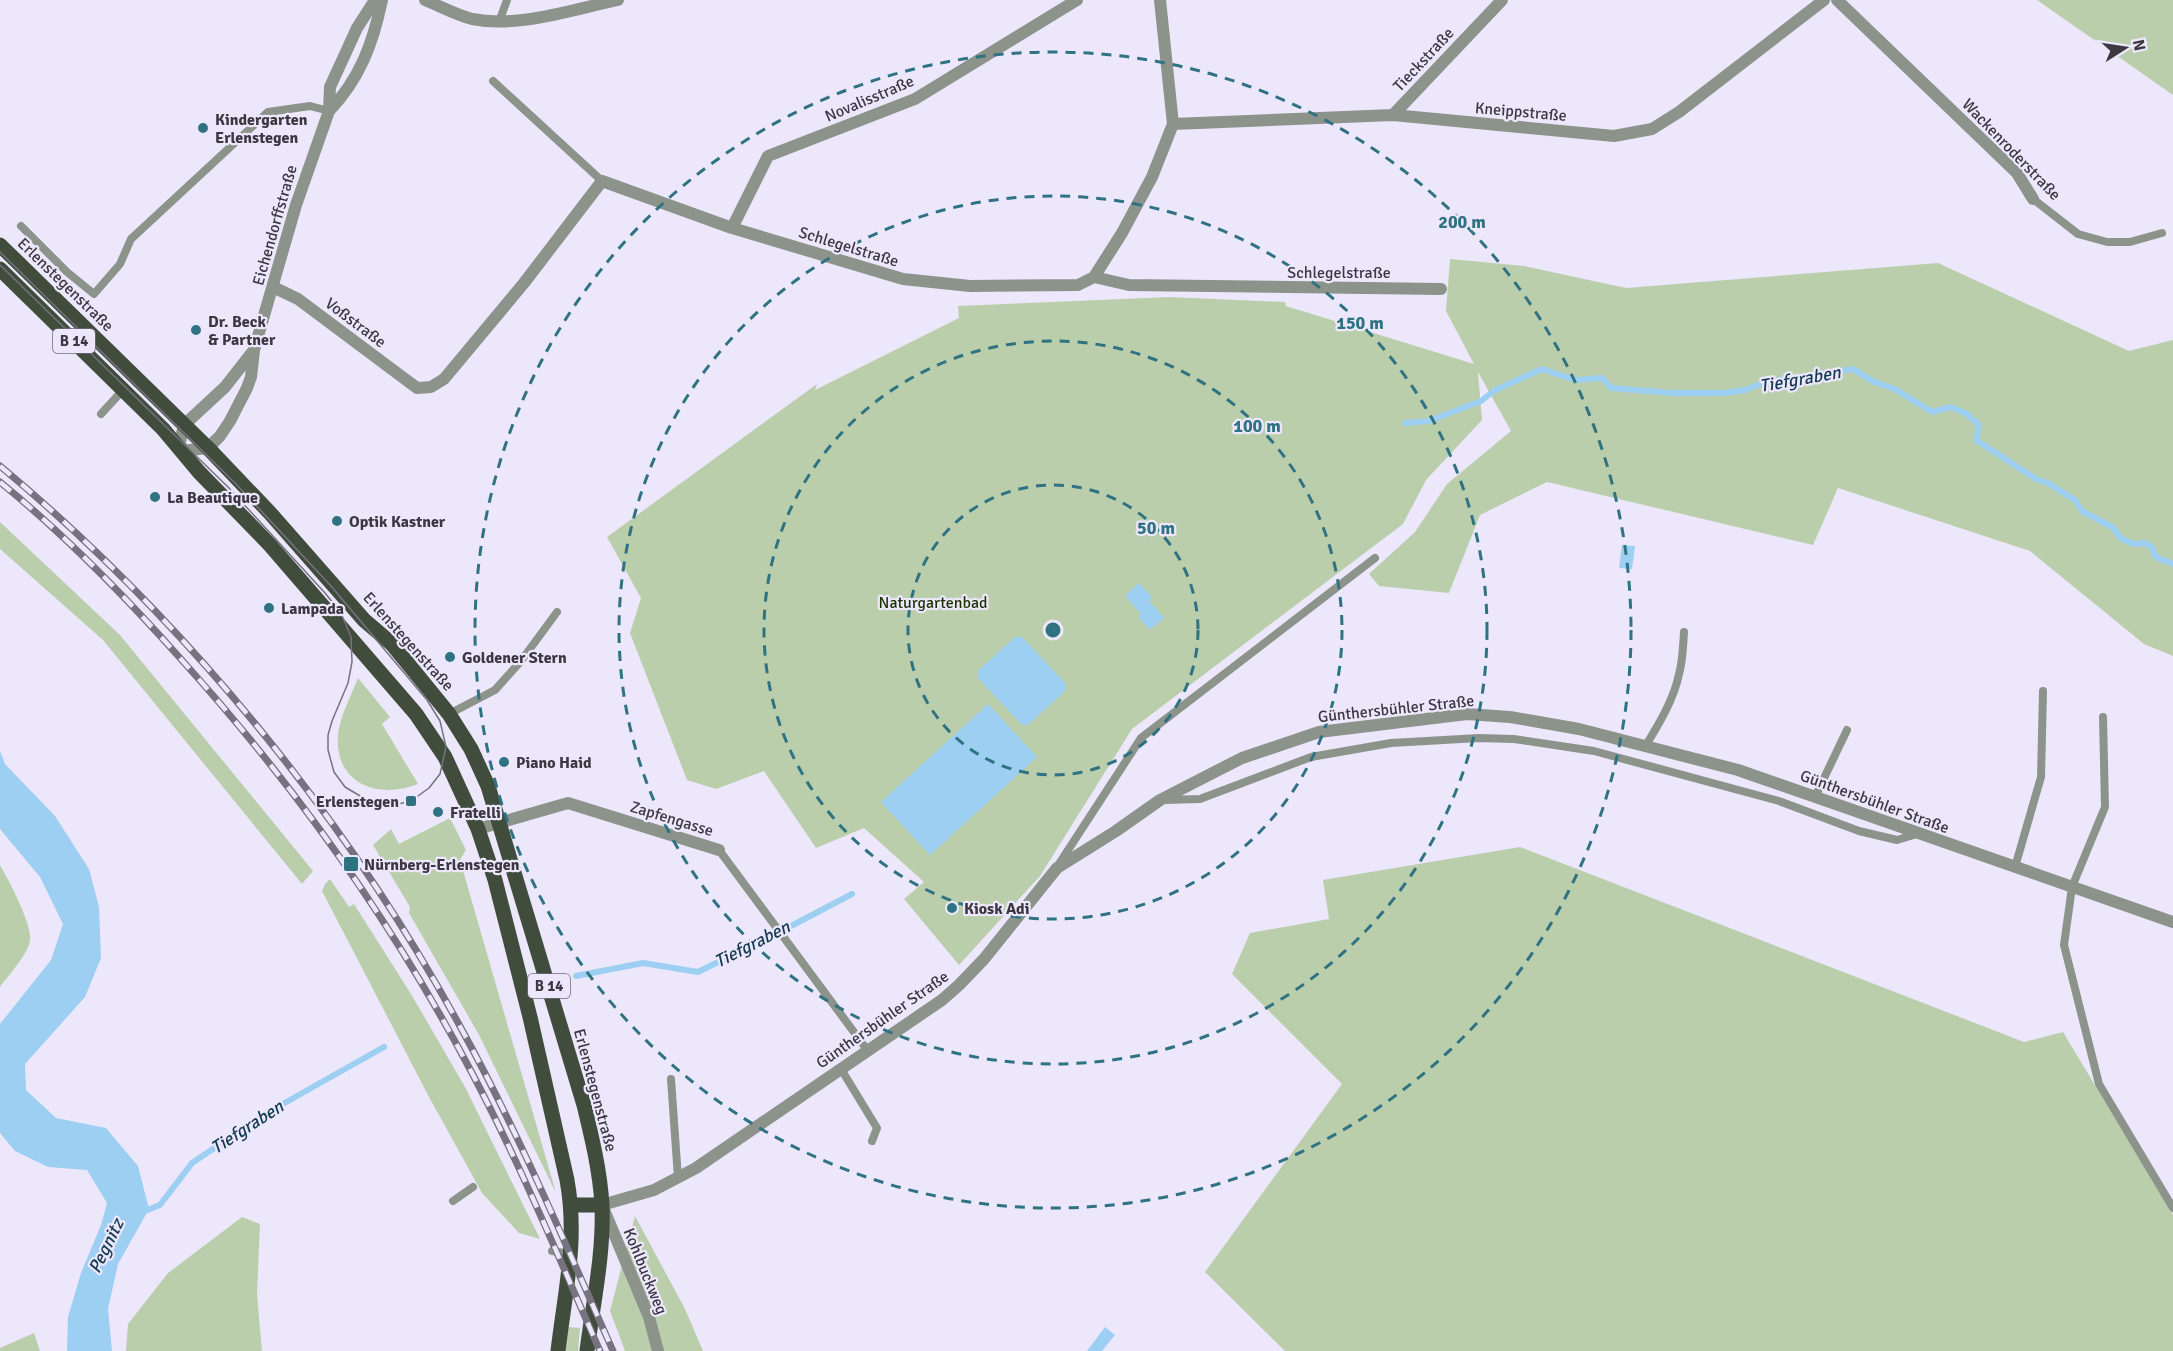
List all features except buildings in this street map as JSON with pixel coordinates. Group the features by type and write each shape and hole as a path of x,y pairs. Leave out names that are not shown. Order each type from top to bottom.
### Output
{"main road":[{"name":"Erlenstegenstraße","path":"0,245 208,448 287,531 364,620 392,644 449,714 480,768 500,822 535,938 595,1150 602,1204 599,1263 587,1351"},
{"name":"B 14","path":"0,269 163,429 270,545 351,637 426,729 455,776 478,829 495,880 559,1139 572,1205 572,1254 558,1351"},
{"path":"270,545 287,531"},
{"path":"512,943 535,938"},
{"path":"572,1205 602,1204"}],"street":[{"name":"Eichendorffstraße","path":"208,448 220,436 242,398 251,376 254,350 296,205 329,111 330,87 357,28 375,0"},
{"name":"Eichendorffstraße","path":"329,111 345,95 374,36 382,0"},
{"path":"425,0 470,18 499,22 527,20 618,0"},
{"name":"Novalisstraße","path":"732,228 768,156 915,99 1077,0"},
{"path":"1094,277 1122,234 1152,177 1173,124 1160,0"},
{"name":"Tieckstraße","path":"1393,115 1502,0"},
{"name":"Kneippstraße","path":"1173,124 1393,115 1614,136 1652,129 1679,112 1824,0"},
{"name":"Wackenroderstraße","path":"1837,0 2017,173 2034,199"},
{"name":"Schlegelstraße","path":"602,181 732,228 903,279 944,285 1078,285 1094,277 1129,285 1441,289"},
{"name":"Voßstraße","path":"273,287 298,299 417,388 431,387 444,379 524,283 602,181"},
{"name":"Eichendorffstraße","path":"184,426 218,394 254,350"},
{"path":"184,426 180,442 181,451 208,448"},
{"name":"Günthersbühler Straße","path":"602,1204 654,1190 678,1178 868,1052 958,986 984,959 1057,868 1160,800 1242,758 1319,732 1467,714 1510,717 1580,729 1738,770 2173,922"},
{"name":"Zapfengasse","path":"478,829 568,803 719,850"},
{"name":"Kohlbuckweg","path":"602,1204 649,1317 658,1351"}],"lane":[{"path":"499,22 507,0"},
{"name":"Schlegelstraße","path":"493,81 602,181"},
{"name":"Erlenstegenstraße","path":"21,226 67,272 94,294 120,264 131,239 268,112 310,106 329,111"},
{"name":"Wackenroderstraße","path":"2034,199 2078,234 2107,242 2130,242 2162,232"},
{"path":"101,414 123,390"},
{"path":"1057,868 1141,738 1375,558"},
{"path":"449,714 495,690 521,661 557,612"},
{"path":"1646,745 1657,727 1676,684 1680,672 1684,632"},
{"path":"2015,867 2041,777 2043,691"},
{"path":"2103,717 2105,807 2072,887 2064,945 2099,1084 2173,1208"},
{"path":"1815,797 1847,730"},
{"path":"1160,800 1200,799 1311,758 1391,743 1479,738 1514,739 1594,751 1779,801 1859,831 1897,840 1918,834"},
{"name":"Zapfengasse","path":"719,850 868,1052"},
{"path":"841,1069 877,1128 872,1141"},
{"path":"671,1078 678,1178"},
{"path":"453,1201 473,1187"},
{"path":"552,1251 572,1254"}],"green space":[{"path":"2037,0 2173,0 2173,95"},
{"name":"Naturgartenbad","path":"1450,259 1524,266 1626,288 1938,263 2129,351 2173,340 2173,656 2144,644 2030,551 1838,488 1813,545 1547,482 1480,515 1449,593 1379,586 1369,574 1415,532 1447,484 1511,431 1478,372 1482,420 1426,480 1403,524 1132,729 1040,876 959,965 904,899 924,882 864,828 816,848 764,771 716,789 687,780 630,633 641,598 607,537 817,384 815,390 959,318 958,306 1169,297 1285,302 1286,306 1474,364 1446,311"},
{"path":"0,522 120,635 313,871 302,884 103,640 0,549"},
{"path":"358,678 390,717 382,724 418,784 388,790 374,788 362,784 343,766 339,752 339,728"},
{"path":"450,818 466,850 460,860 556,1193 479,1035 409,913 410,907 373,845 391,829 399,844"},
{"path":"1520,847 2024,1042 2063,1032 2173,1215 2173,1351 1285,1351 1205,1272 1342,1084 1232,974 1250,933 1329,919 1323,880"},
{"path":"0,865 23,913 30,932 30,939 23,957 0,987"},
{"path":"330,879 349,907 354,904 411,994 465,1087 540,1239 519,1233 482,1193 429,1097 322,891"},
{"path":"635,1216 685,1309 703,1351 625,1351 610,1311"},
{"path":"242,1217 260,1224 257,1294 262,1351 126,1351 128,1324 168,1273"},
{"path":"568,1327 580,1328 578,1351 565,1351"},
{"path":"34,1333 40,1351 0,1351 0,1348"}],"water":[{"path":"1622,545 1635,546 1632,569 1619,568"},
{"path":"1139,583 1152,597 1149,601 1164,618 1150,630 1138,617 1141,614 1125,596"},
{"path":"1015,637 1022,637 1066,684 1065,691 1028,725 1022,725 978,678 978,671"},
{"path":"988,704 1037,757 930,855 881,802"},
{"name":"Pegnitz","path":"0,751 5,764 55,816 89,869 99,907 101,958 85,997 25,1064 26,1090 56,1118 106,1128 138,1166 149,1209 118,1264 108,1309 112,1351 67,1351 68,1317 81,1273 101,1225 107,1203 87,1170 48,1167 15,1151 0,1133 0,1024 51,960 63,924 40,877 0,829"},
{"path":"1105,1327 1115,1335 1102,1351 1087,1351"}],"waterway":[{"name":"Tiefgraben","path":"1405,423 1429,421 1481,401 1495,390 1542,369 1575,380 1602,378 1611,388 1673,393 1724,393 1745,390 1765,382 1853,369 1874,382 1895,389 1932,412 1951,407 1967,414 1979,425 1976,440 2036,479 2048,483 2075,500 2082,511 2112,527 2122,539 2134,544 2145,543 2151,546 2156,557 2173,564"},
{"name":"Tiefgraben","path":"576,976 643,963 698,972 852,894"},
{"name":"Tiefgraben","path":"142,1212 160,1205 192,1163 265,1114 384,1047"}],"tram line":[{"path":"0,252 236,484 331,586 427,700 440,721 446,747 440,774 429,788 411,801 390,806 372,803 345,787 334,772 328,750 328,735 348,683 352,662 351,637 341,613 228,487 0,265"}],"railway":[{"path":"0,466 134,589 197,656 257,726 368,874 417,951 483,1069 541,1189 613,1351"},
{"path":"0,482 71,544 159,635 263,755 339,856 409,963 490,1107 600,1351"}],"place":[{"name":"Kindergarten Erlenstegen","path":"203,128"},
{"name":"Dr. Beck & Partner","path":"196,330"},
{"name":"La Beautique","path":"155,497"},
{"name":"Optik Kastner","path":"337,521"},
{"name":"Lampada","path":"269,608"},
{"name":"Goldener Stern","path":"450,657"},
{"name":"Piano Haid","path":"504,762"},
{"name":"Erlenstegen","path":"411,801"},
{"name":"Fratelli","path":"438,812"},
{"name":"Nürnberg-Erlenstegen","path":"351,864"},
{"name":"Kiosk Adi","path":"952,908"}]}
